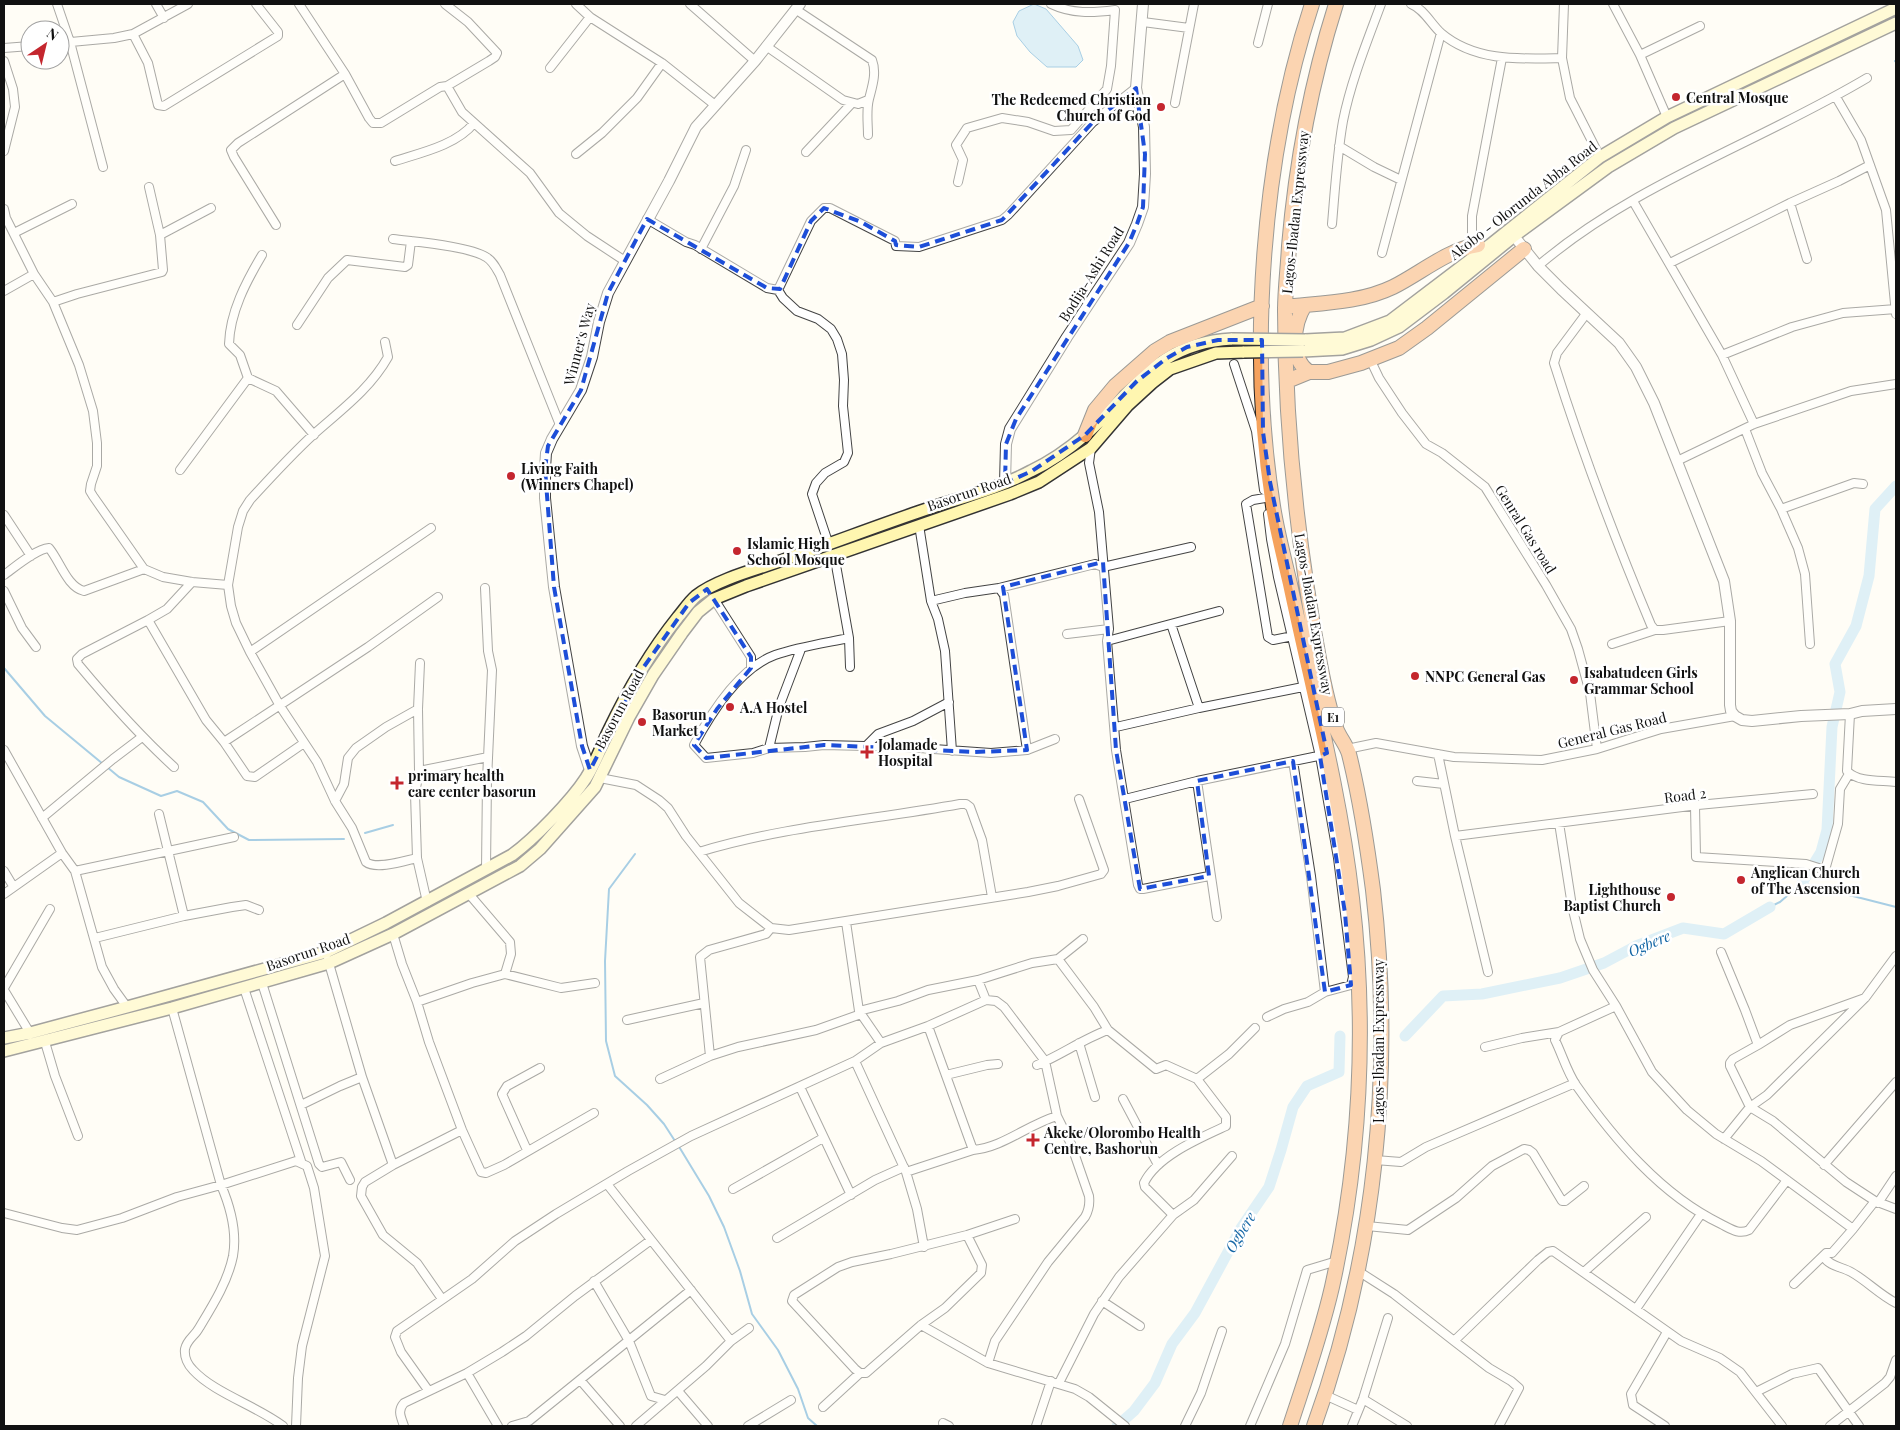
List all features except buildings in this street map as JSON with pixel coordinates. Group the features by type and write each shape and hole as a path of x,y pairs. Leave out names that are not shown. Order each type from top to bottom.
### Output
{"highway":[{"name":"Lagos-Ibadan Expressway","path":"1290,1426 1318,1341 1337,1261 1349,1182 1355,1125 1359,1072 1360,1012 1352,898 1337,805 1323,755 1273,506 1264,432 1262,306 1267,234 1284,108 1312,4"},
{"name":"Lagos-Ibadan Expressway","path":"1314,1426 1344,1333 1358,1271 1375,1160 1381,1074 1380,964 1366,838 1347,749 1336,730 1319,656 1294,499 1288,426 1285,307 1292,209 1307,112 1336,4"},
{"path":"1285,307 1350,300 1374,294 1394,286 1458,251 1467,247 1484,245"},
{"path":"1287,381 1309,372 1328,372 1398,348 1427,328 1524,249"},
{"path":"1305,305 1299,314 1295,330 1298,361 1309,372"},
{"path":"1085,435 1095,410 1115,386 1155,351 1170,342 1262,306"}],"main road":[{"name":"Akobo - Olorunda Abba Road","path":"1304,345 1345,338 1390,321 1484,245 1600,157 1667,117 1895,7"},
{"name":"Akobo - Olorunda Abba Road","path":"1304,345 1342,349 1371,340 1399,327 1444,294 1514,236 1608,167 1674,128 1896,22"},
{"path":"1653,125 1660,136"},
{"name":"Basorun Road","path":"4,1050 44,1042 262,984 328,957 393,934 469,894 520,866 530,858 586,799 600,778 629,717 653,675 698,612 714,599 918,512 1005,483 1032,471 1085,435 1137,381 1167,358 1187,347 1232,339 1304,345"},
{"name":"Basorun Road","path":"4,1038 328,957 522,848 577,790 590,770 619,710 643,668 672,624 697,595 710,587 741,575 919,525 1039,482 1091,448 1128,405 1152,383 1170,369 1184,363 1216,353 1244,352 1304,345"},
{"path":"741,575 746,586"}],"street":[{"path":"57,4 62,20"},
{"path":"156,4 164,18"},
{"path":"103,167 70,42 114,38 133,34 188,4"},
{"path":"133,34 148,63 158,104 164,106 278,36 278,32 256,4"},
{"path":"299,4 345,74 369,118 377,124 440,87 447,86 495,57 497,53 468,22 445,4"},
{"path":"576,4 590,17 662,63 715,105"},
{"path":"690,4 755,61"},
{"path":"958,182 963,160 956,145 967,128 1002,118 1028,122 1054,131 1071,130 1107,89 1111,66 1115,10 1089,13 1064,10 1051,4"},
{"name":"Bodija-Ashi Road","path":"1005,483 1006,444 1016,418 1067,336 1129,243 1143,207 1144,127 1136,88 1143,4"},
{"path":"1174,103 1194,4"},
{"path":"1258,43 1268,4"},
{"path":"1332,224 1339,146 1347,104 1361,57 1381,4"},
{"path":"1416,4 1441,33 1468,48 1502,58 1562,58"},
{"path":"1564,4 1562,58 1570,98 1600,157"},
{"path":"1613,4 1640,55 1667,117"},
{"path":"798,7 872,60 874,76 868,100 868,136"},
{"name":"Winner's Way","path":"590,770 582,746 567,670 550,556 545,469 548,446 581,390 592,358 606,298 668,182 690,136 755,61 798,7"},
{"path":"550,68 590,17"},
{"path":"1143,22 1189,28"},
{"path":"1640,55 1700,26"},
{"path":"1382,253 1441,33"},
{"path":"766,46 843,100 858,104 868,100"},
{"path":"4,48 20,47"},
{"path":"1484,245 1472,233 1472,216 1502,58"},
{"path":"4,61 13,89 15,107 4,151"},
{"path":"576,154 602,133 637,98 662,63"},
{"path":"276,225 231,150 238,143 345,74"},
{"path":"1538,266 1588,227 1633,200 1737,145 1836,97 1867,78"},
{"path":"447,86 462,112 530,173 558,214 625,261"},
{"path":"778,290 811,221 824,208 830,208 861,222 895,241 896,246 919,246 1002,220 1093,122 1136,88"},
{"path":"1836,97 1861,140 1886,210 1896,314"},
{"path":"806,152 852,103"},
{"path":"395,161 429,151 446,143 468,130 474,123"},
{"path":"1339,146 1374,167 1401,180"},
{"path":"701,249 732,192 746,150"},
{"path":"1670,263 1870,165"},
{"path":"53,302 162,272 160,235 149,187"},
{"path":"1633,200 1722,355 1754,424"},
{"path":"1790,203 1807,259"},
{"path":"14,233 72,204"},
{"path":"160,235 212,208"},
{"path":"4,210 5,219 34,274 53,302 76,358 92,411 98,455 90,491 144,569 163,577 228,585"},
{"path":"1886,210 1896,210"},
{"path":"647,219 767,288 778,290 783,298 797,311 818,319 830,329 837,339 842,354 843,406 848,453 844,462 825,473 816,484 812,494 831,550 849,638 850,667"},
{"path":"1514,236 1538,266 1586,314 1606,329 1619,343 1636,368 1654,403 1724,581 1730,621 1730,704 1731,711 1735,716 1742,720 1752,721 1896,709"},
{"path":"393,239 470,251 485,256 491,261 500,275 560,425"},
{"path":"297,325 328,278 347,260 405,267 408,263 411,241"},
{"path":"262,255 244,285 229,331 229,344 240,355 248,378 276,391 314,435"},
{"path":"4,292 34,274"},
{"path":"1722,355 1792,327 1843,313 1896,309"},
{"path":"1586,314 1557,353 1554,363 1575,431 1614,536 1651,625 1655,630"},
{"path":"385,342 388,357 376,377 355,400 314,435 259,489 243,511 234,546 228,585 236,623 250,652 280,706 317,762 335,801 352,828 364,859 370,865 382,865 417,858"},
{"name":"Genral Gas road","path":"1370,359 1379,378 1402,413 1426,444 1442,453 1485,487 1546,585 1571,629 1578,649 1590,693 1597,749"},
{"path":"1234,364 1256,432 1271,539 1303,687 1323,755 1353,977 1351,985 1325,992 1308,1002 1284,1008 1267,1018"},
{"path":"180,470 248,378"},
{"path":"1677,461 1754,424 1851,391 1896,384"},
{"path":"1745,429 1762,473 1781,509 1798,548 1805,574 1810,644"},
{"path":"1091,448 1089,463 1099,512 1109,629 1107,641 1116,727 1116,750 1140,888 1143,890 1210,876"},
{"path":"1781,509 1854,483 1863,484"},
{"path":"1265,498 1253,500 1246,504 1268,637 1272,640 1293,636"},
{"path":"4,515 31,556"},
{"path":"919,525 931,601 938,620 944,651 952,751"},
{"path":"250,652 431,528"},
{"path":"931,601 999,588 1096,564 1104,567 1192,547"},
{"path":"4,575 31,556 49,548 72,584 84,591 144,569"},
{"path":"174,767 142,737 78,664 77,659 82,654 167,609 192,582"},
{"path":"485,588 488,651 492,670 486,869"},
{"path":"999,588 1004,595 1009,623 1027,750"},
{"path":"4,591 22,628 36,647"},
{"path":"224,742 368,647 438,597"},
{"path":"714,599 751,657 752,668"},
{"path":"1107,641 1220,611"},
{"path":"148,620 206,720 224,742 247,776 255,777 304,743"},
{"path":"1612,644 1655,630 1730,621"},
{"path":"1171,624 1199,708"},
{"path":"1067,634 1109,629"},
{"path":"849,638 776,655 752,668 735,685 694,745 706,758 753,753 769,748 805,747 824,744 991,752 1027,750 1055,740"},
{"path":"769,748 780,707 801,649"},
{"path":"420,664 418,709 419,772 416,794 417,858 427,902"},
{"path":"1116,727 1303,687"},
{"path":"866,746 878,734 913,721 949,702"},
{"path":"335,801 344,784 348,758 356,748 418,709"},
{"path":"1847,714 1847,771 1849,774"},
{"name":"General Gas Road","path":"1347,749 1376,743 1454,757 1542,760 1597,749 1661,729 1735,716"},
{"path":"42,818 142,737"},
{"path":"4,750 62,853 75,871 102,967 114,989 128,1007"},
{"path":"1438,754 1455,836 1488,972"},
{"path":"1125,800 1197,780 1323,755"},
{"path":"419,772 488,757"},
{"path":"1293,761 1311,876 1325,992"},
{"path":"1849,774 1863,779 1896,782"},
{"path":"1695,806 1696,857 1806,864 1825,870 1838,824 1840,789 1849,774"},
{"path":"600,778 636,785 659,800 668,808 699,852 739,903 771,928 788,930 1058,886 1103,873 1101,860 1079,799"},
{"path":"1197,780 1217,917"},
{"path":"1416,781 1444,784"},
{"name":"Road 2","path":"1455,836 1695,806 1813,794"},
{"path":"699,852 777,833 966,804 970,807 982,840 992,897"},
{"path":"159,814 170,852 184,916"},
{"path":"1559,823 1572,906 1578,931 1593,970 1616,1006 1652,1072 1687,1110 1724,1139 1761,1161 1853,1229"},
{"path":"75,871 234,837"},
{"path":"4,894 62,853"},
{"path":"4,871 13,886"},
{"path":"469,894 510,942 511,954 505,974"},
{"path":"95,938 184,916 246,905 259,910"},
{"path":"30,1033 4,989 50,909"},
{"path":"846,922 860,1012 881,1043"},
{"path":"710,1056 700,960 702,954 709,950 766,934 771,928"},
{"path":"393,934 429,1042 462,1130 481,1172 486,1173 504,1165 594,1113"},
{"path":"660,1079 710,1056 738,1047 816,1030 860,1012 928,990 978,980 1032,962 1058,959 1083,939"},
{"path":"1721,952 1746,1010 1758,1045"},
{"path":"1724,1139 1750,1107 1767,1095 1865,998 1896,956"},
{"path":"328,957 362,1077 393,1165"},
{"path":"1058,959 1108,1030 1156,1069 1166,1065 1197,1079 1226,1117 1226,1126 1198,1140 1158,1165 1147,1177 1144,1183 1145,1187 1172,1215"},
{"path":"417,1002 505,974 561,988 595,983"},
{"path":"978,980 986,1000"},
{"path":"262,984 319,1164 322,1167 341,1162 350,1180"},
{"path":"244,988 301,1161 307,1166 314,1188 325,1256 302,1346 298,1378 296,1426"},
{"path":"1865,998 1790,1025 1733,1058 1730,1063 1750,1107 1773,1121 1824,1165 1876,1202 1896,1209"},
{"path":"428,1390 401,1352 395,1337 397,1331 472,1280 515,1241 556,1214 691,1136 855,1061 881,1043 928,1026 986,1000 996,1001 1004,1006 1045,1061 1057,1116 1071,1144 1089,1196 1089,1210 1048,1262 995,1341 988,1363"},
{"path":"627,1020 704,1003"},
{"path":"1486,1047 1558,1032 1616,1006"},
{"path":"172,1008 220,1185 227,1200 234,1237 233,1253 228,1273 198,1331 187,1343 185,1351 187,1361 192,1369 204,1380 271,1416 283,1426"},
{"path":"928,1026 973,1150"},
{"path":"1197,1079 1229,1054 1255,1028"},
{"path":"1037,1065 1088,1037 1108,1030"},
{"path":"1558,1032 1555,1040 1575,1083 1626,1149 1660,1183 1701,1214 1737,1232 1744,1233 1749,1230 1787,1180"},
{"path":"44,1042 78,1136"},
{"path":"1079,1043 1095,1097"},
{"path":"855,1061 905,1169 917,1209 924,1246"},
{"path":"946,1075 998,1064"},
{"path":"527,1150 502,1094 507,1086 540,1068"},
{"path":"301,1105 362,1077"},
{"path":"1824,1165 1896,1082"},
{"path":"1375,1160 1401,1162 1426,1147 1575,1083"},
{"path":"800,1087 851,1195"},
{"path":"1123,1099 1158,1165"},
{"path":"777,1238 875,1180 905,1169 1002,1143 1036,1124 1057,1116"},
{"path":"442,1299 418,1264 383,1235 361,1196 362,1187 365,1182 393,1165 462,1130"},
{"path":"733,1189 823,1138"},
{"path":"1366,1226 1408,1230 1456,1198 1492,1166 1524,1149 1533,1153 1562,1202 1565,1202 1584,1186"},
{"path":"1036,1426 1055,1382 1102,1301 1119,1276 1172,1215 1194,1200 1232,1156"},
{"path":"4,1213 77,1230 122,1218 177,1197 301,1161"},
{"path":"1794,1284 1826,1253 1832,1253 1896,1176"},
{"path":"607,1184 731,1341"},
{"path":"1636,1309 1701,1214"},
{"path":"1584,1272 1646,1218"},
{"path":"860,1373 792,1301 793,1297 838,1267 852,1262 967,1235 1015,1219"},
{"path":"823,1407 860,1373 866,1373 921,1325 945,1308 981,1274 982,1265 967,1235"},
{"path":"404,1426 400,1407 404,1403 428,1390 468,1374 526,1336 594,1281 651,1240"},
{"path":"1454,1341 1538,1260 1548,1252 1553,1251 1681,1342 1720,1358 1740,1372 1782,1426"},
{"path":"1824,1257 1830,1263 1846,1269 1866,1281 1896,1303"},
{"path":"1250,1426 1285,1344 1307,1270 1337,1261"},
{"path":"1358,1271 1394,1294 1454,1341 1519,1388 1499,1426"},
{"path":"594,1281 630,1340 651,1396 665,1400"},
{"path":"512,1426 531,1424 691,1290"},
{"path":"1102,1301 1140,1326"},
{"path":"1352,1426 1363,1399 1388,1318"},
{"path":"921,1325 988,1363 1075,1388 1125,1426"},
{"path":"636,1426 706,1366 731,1341 749,1328"},
{"path":"1185,1426 1201,1393 1222,1330"},
{"path":"1664,1426 1633,1405 1631,1394 1667,1332"},
{"path":"1830,1426 1850,1413 1886,1383 1896,1360"},
{"path":"1756,1392 1792,1374 1818,1368 1859,1426"},
{"path":"468,1374 498,1426"},
{"path":"581,1381 620,1426"},
{"path":"678,1391 708,1426"},
{"path":"1325,1395 1358,1410"},
{"path":"1363,1399 1407,1426"},
{"path":"748,1426 791,1400"}],"highlighted area":[{"path":"1136,88 1145,154 1143,207 1129,243 1016,419 1006,444 1005,483 1032,471 1085,435 1137,381 1167,358 1187,347 1218,340 1262,340 1263,432 1270,482 1327,753 1320,756 1345,913 1351,985 1325,992 1293,761 1197,781 1209,876 1140,889 1116,750 1103,562 1003,587 1027,750 975,752 824,745 706,758 694,745 717,709 751,668 751,657 707,589 689,603 643,668 590,770 582,746 554,587 545,469 548,446 581,390 608,293 647,219 767,288 780,289 811,221 824,208 861,222 895,241 896,245 919,247 1002,220 1093,122"}],"water":[{"path":"1034,4 1046,9 1078,46 1083,60 1076,67 1047,67 1030,52 1017,36 1013,22 1019,11"}],"waterway":[{"path":"1802,883 1821,852 1827,830 1832,727 1840,692 1835,664 1856,626 1869,576 1875,509 1896,486"},
{"path":"4,668 45,716 103,764"},
{"path":"107,767 119,777 161,796 177,791 203,802 228,829 249,840 344,839"},
{"path":"365,833 393,825"},
{"path":"635,854 609,889 605,961 606,1041 615,1076 647,1105 664,1124 675,1141"},
{"name":"Ogbere","path":"1770,907 1780,902 1802,883 1896,907"},
{"name":"Ogbere","path":"1405,1036 1443,996 1482,994 1560,978 1604,963 1636,946 1683,928 1724,934 1770,907"},
{"name":"Ogbere","path":"1117,1426 1134,1411 1155,1383 1172,1344 1195,1313 1241,1228 1269,1187 1293,1107 1307,1086 1339,1072 1340,1036"},
{"path":"678,1145 709,1196 724,1227 740,1271 752,1314 778,1350 798,1389 808,1418 817,1426"}],"place":[{"name":"Central Mosque","path":"1676,97"},
{"name":"The Redeemed Christian Church of God","path":"1161,107"},
{"name":"Living Faith (Winners Chapel)","path":"511,476"},
{"name":"Islamic High School Mosque","path":"737,551"},
{"name":"NNPC General Gas","path":"1415,676"},
{"name":"Isabatudeen Girls Grammar School","path":"1574,680"},
{"name":"A.A Hostel","path":"730,707"},
{"name":"Basorun Market","path":"642,722"},
{"name":"Jolamade Hospital","path":"867,752"},
{"name":"primary health care center basorun","path":"397,783"},
{"name":"Anglican Church of The Ascension","path":"1741,880"},
{"name":"Lighthouse Baptist Church","path":"1671,897"},
{"name":"Akeke/Olorombo Health Centre, Bashorun","path":"1033,1140"}]}
